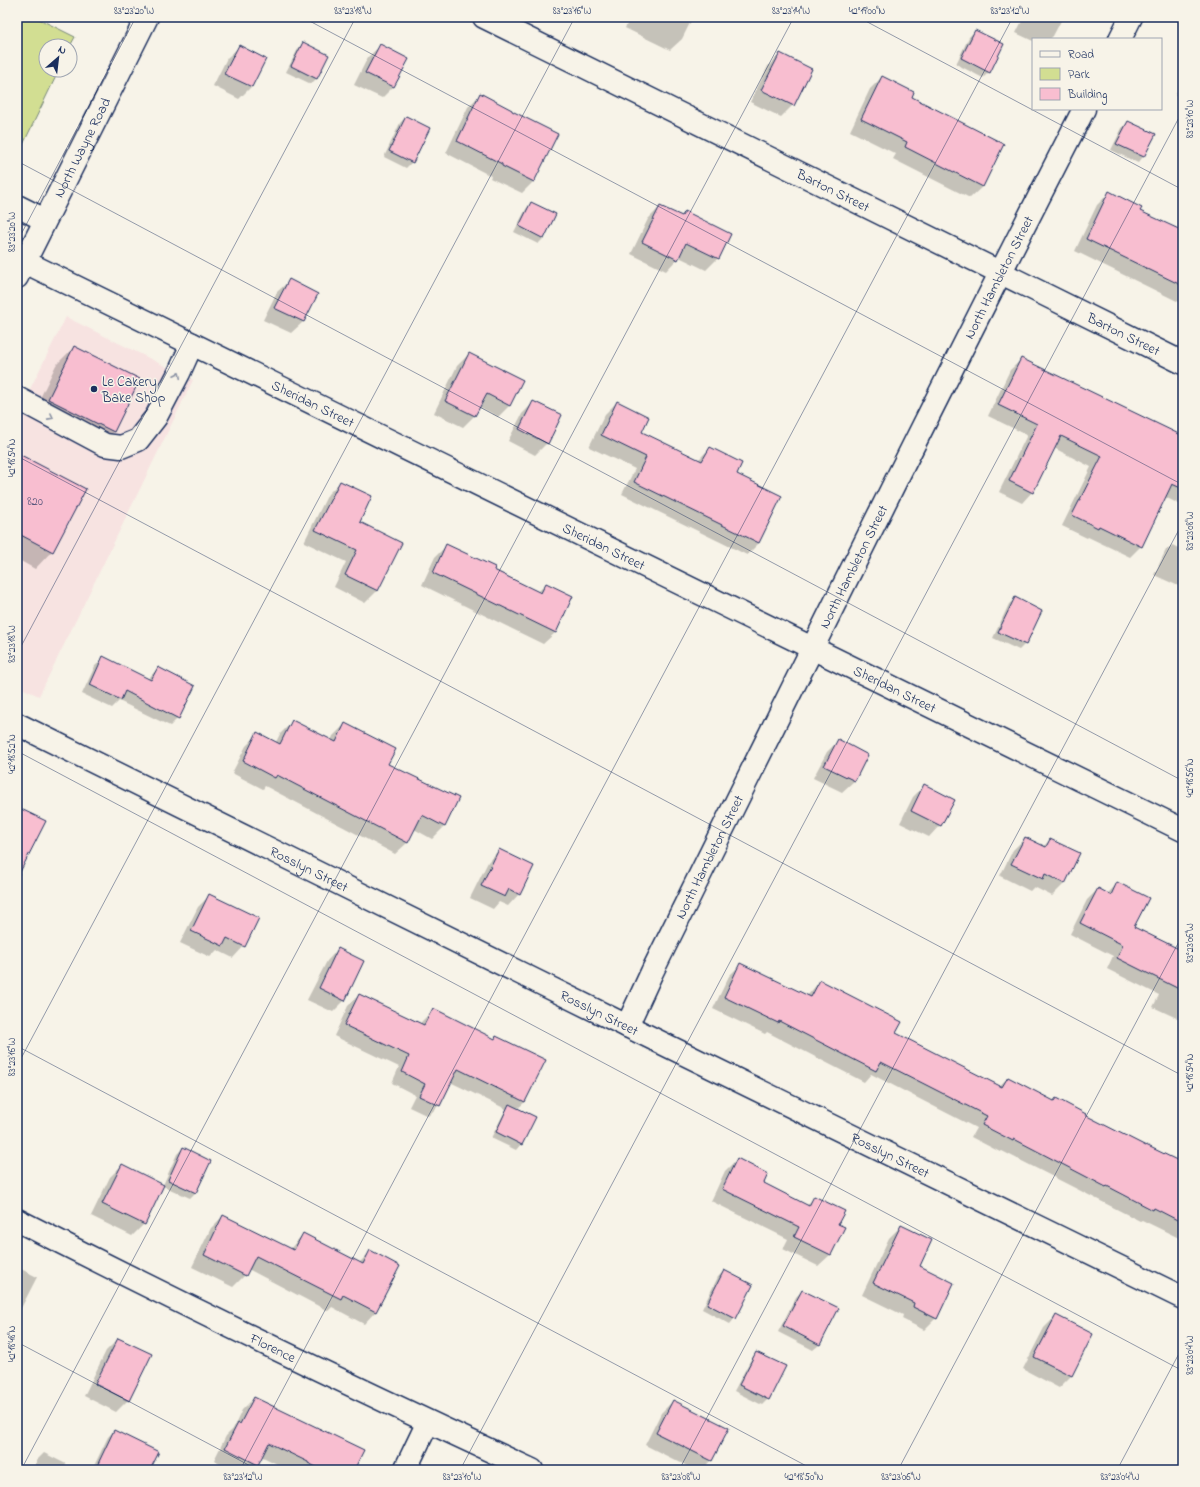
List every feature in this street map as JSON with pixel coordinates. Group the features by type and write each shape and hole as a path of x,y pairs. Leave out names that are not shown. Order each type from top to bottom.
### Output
{"street":[{"name":"North Wayne Road","path":"21,270 146,17"},
{"name":"Barton Street","path":"484,17 1183,363"},
{"path":"1120,38 1131,17"},
{"name":"North Hambleton Street","path":"627,1026 652,972 812,648 1083,110"},
{"path":"17,206 45,220"},
{"name":"Sheridan Street","path":"21,270 192,344 1183,830"},
{"path":"17,398 105,445 122,446 138,440 156,417 192,344"},
{"name":"Rosslyn Street","path":"17,724 627,1026 1183,1298"},
{"name":"Florence","path":"17,1220 428,1422 532,1470"},
{"path":"405,1470 428,1422"}],"shaded area":[{"path":"66,317 193,380 39,696 17,686 17,415"}],"green space":[{"path":"17,17 35,17 75,37 38,38 38,78 55,78 17,157"}],"building":[{"path":"975,30 1004,44 990,73 961,58"},
{"path":"303,42 329,55 317,79 291,66"},
{"path":"380,44 409,59 394,87 365,73"},
{"path":"239,45 266,59 252,87 224,74"},
{"path":"780,53 812,69 794,106 761,90"},
{"path":"882,76 914,92 912,97 1004,144 983,187 905,147 907,142 861,119"},
{"path":"480,93 558,134 534,182 457,141"},
{"path":"406,116 430,128 413,163 389,151"},
{"path":"1128,121 1156,134 1144,157 1116,144"},
{"path":"1109,191 1142,208 1140,211 1183,231 1183,286 1086,239"},
{"path":"531,202 556,214 544,239 519,226"},
{"path":"660,206 682,216 685,211 731,234 719,259 686,243 678,260 642,242"},
{"path":"289,279 318,294 304,322 274,308"},
{"path":"74,346 140,379 114,432 48,399"},
{"path":"469,353 523,380 510,406 487,394 475,416 445,401"},
{"path":"1021,358 1183,436 1183,489 1172,484 1142,547 1099,526 1098,528 1072,515 1102,456 1061,436 1033,493 1009,481 1037,424 998,405"},
{"path":"533,401 562,415 548,444 519,429"},
{"path":"617,401 649,417 642,432 702,461 710,447 742,463 737,474 782,496 759,543 634,482 646,457 601,435"},
{"path":"17,453 86,489 53,552 17,533"},
{"path":"340,481 372,496 360,522 402,543 378,591 345,575 357,550 315,530"},
{"path":"446,544 495,567 494,570 541,593 546,583 573,596 556,633 433,573"},
{"path":"1015,597 1042,611 1026,645 998,632"},
{"path":"103,656 151,680 158,667 195,686 179,719 125,691 121,700 90,685"},
{"path":"292,720 336,742 345,723 396,749 388,764 459,798 445,827 422,815 408,843 277,775 275,778 243,761 257,732 280,744"},
{"path":"838,739 868,755 855,781 824,766"},
{"path":"924,784 955,800 941,826 911,811"},
{"path":"17,807 46,821 17,878"},
{"path":"1025,837 1046,847 1050,839 1080,853 1065,884 1045,874 1043,879 1011,864"},
{"path":"499,849 534,866 520,895 509,889 505,897 481,886"},
{"path":"1117,882 1149,898 1134,927 1183,951 1183,991 1117,958 1123,945 1080,923 1098,888 1111,895"},
{"path":"209,894 259,918 245,947 227,938 223,946 191,931"},
{"path":"338,948 364,961 345,1001 319,988"},
{"path":"740,963 811,997 820,980 902,1022 896,1033 1002,1087 1008,1077 1054,1101 1056,1098 1086,1114 1085,1115 1183,1163 1183,1223 1154,1208 1153,1210 1014,1139 1013,1141 982,1125 987,1116 881,1062 876,1071 779,1021 778,1023 724,997"},
{"path":"359,994 424,1025 433,1008 495,1039 496,1036 546,1060 525,1102 458,1069 440,1106 419,1096 425,1084 402,1072 409,1056 344,1025"},
{"path":"509,1104 536,1117 522,1145 496,1132"},
{"path":"183,1147 211,1161 196,1193 168,1180"},
{"path":"737,1158 768,1174 764,1183 809,1206 814,1196 845,1211 838,1224 845,1227 831,1255 794,1237 799,1227 722,1189"},
{"path":"122,1164 164,1185 145,1225 102,1204"},
{"path":"223,1215 294,1250 303,1233 363,1264 370,1250 400,1266 376,1312 343,1295 341,1299 256,1256 246,1276 204,1255"},
{"path":"901,1225 932,1240 920,1266 954,1283 937,1319 913,1307 914,1303 873,1283"},
{"path":"724,1270 753,1285 736,1319 707,1304"},
{"path":"802,1290 839,1308 820,1345 783,1326"},
{"path":"1056,1315 1093,1334 1072,1376 1034,1357"},
{"path":"118,1338 152,1354 129,1401 95,1384"},
{"path":"756,1352 786,1366 769,1400 739,1385"},
{"path":"254,1397 364,1450 354,1470 322,1470 269,1443 258,1465 225,1448"},
{"path":"673,1400 729,1428 712,1461 656,1433"},
{"path":"114,1430 159,1452 150,1470 95,1470"}],"place":[{"name":"Le Cakery Bake Shop","path":"94,389"}]}
